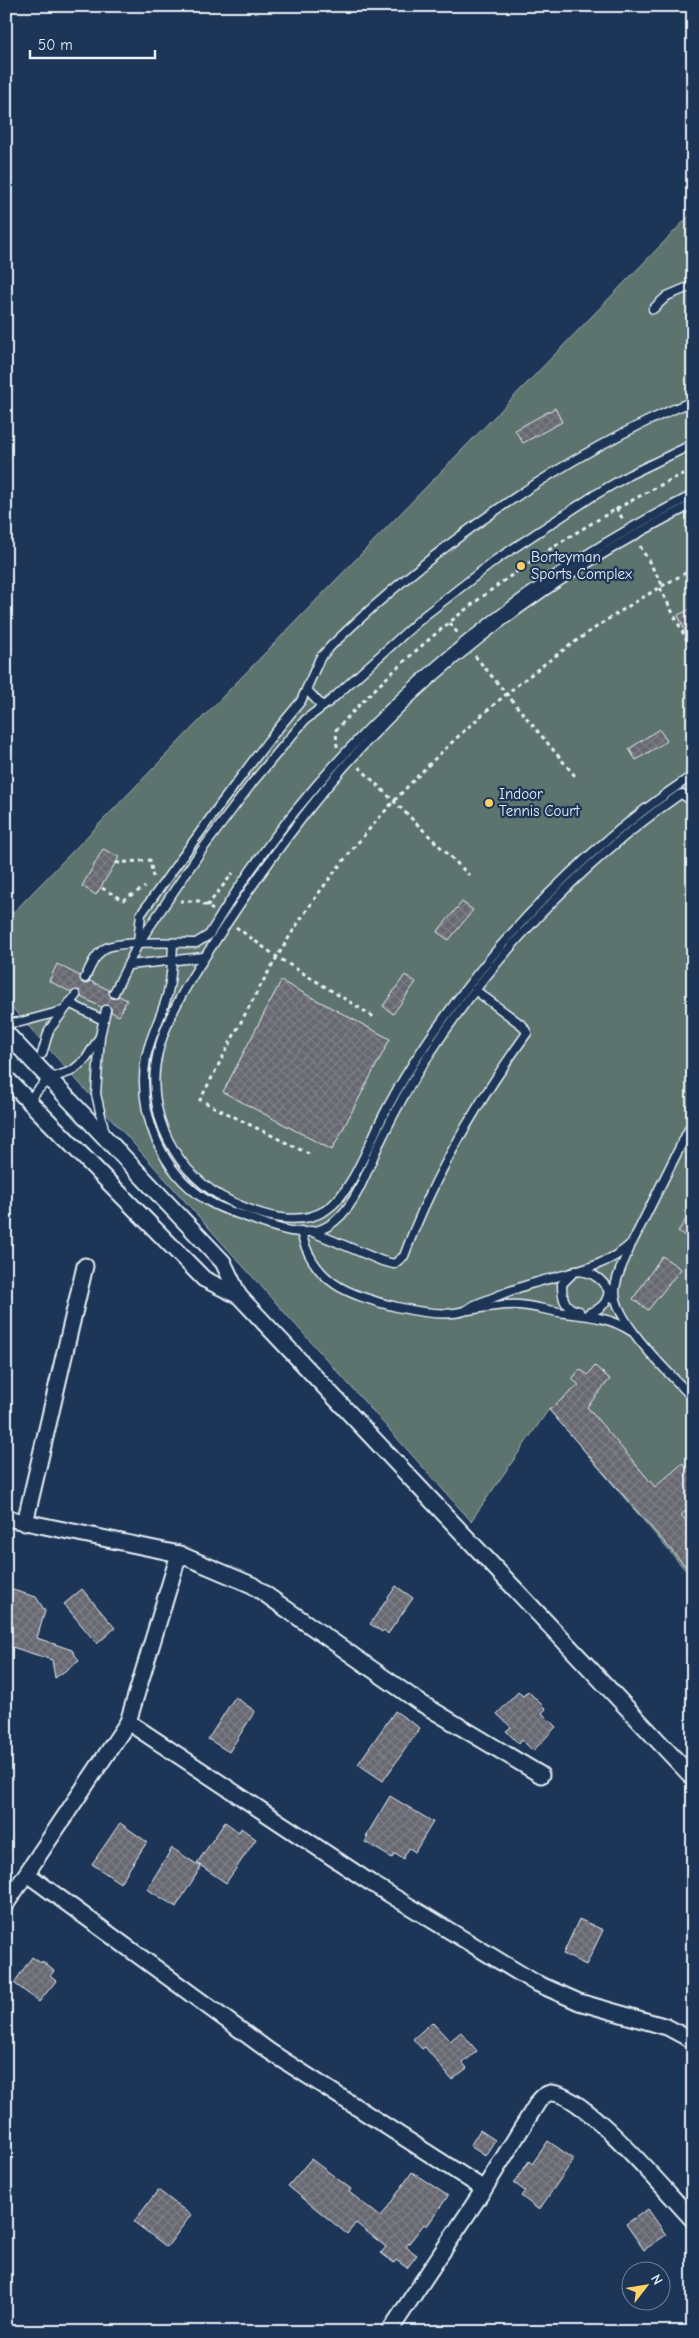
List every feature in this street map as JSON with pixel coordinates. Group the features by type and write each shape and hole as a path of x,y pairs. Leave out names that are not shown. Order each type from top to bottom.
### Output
{"street":[{"path":"6,1033 223,1262 239,1296 693,1778"},
{"path":"6,1078 204,1279 239,1296"},
{"path":"25,1523 85,1266"},
{"path":"6,1518 179,1554 252,1585 419,1702 541,1775"},
{"path":"6,1904 128,1722 179,1554"},
{"path":"128,1722 371,1883 534,1982 579,2002 667,2027 693,2041"},
{"path":"27,1874 269,2051 484,2189"},
{"path":"389,2332 484,2189 538,2102 550,2093 562,2096 576,2104 612,2134 693,2220"}],"lane":[{"path":"652,310 667,296 693,285"},
{"path":"138,944 141,914 268,741 302,701 312,673 320,658 332,645 384,597 446,547 562,468 672,408 693,401"},
{"path":"114,993 138,944 201,851 252,783 305,720 330,701 424,616 497,559 629,475 693,444"},
{"path":"85,978 98,954 105,948 115,945 196,943 203,940 209,935 220,915 270,844 324,777 395,703 464,642 539,584 629,528 693,495"},
{"path":"693,504 568,576 509,617 469,649 404,705 351,760 281,842 204,957 171,1016 159,1049 155,1084 162,1126 177,1158 197,1180 226,1200 275,1217 292,1220 312,1216 328,1209 340,1197 414,1063 481,969 530,912 556,886 630,820 693,775"},
{"path":"307,690 322,706"},
{"path":"173,944 169,990 149,1047 144,1079 146,1108 163,1156 179,1177 208,1202 257,1221 294,1232 310,1231 327,1226 343,1213 354,1196 388,1125 425,1060 475,990 524,932 571,884 615,844 679,795 682,794 693,802"},
{"path":"129,965 204,957"},
{"path":"310,1231 382,1261 394,1264 404,1256 452,1152 484,1096 527,1033 523,1026 475,990"},
{"path":"42,1054 49,1030 76,995"},
{"path":"69,1003 103,1020"},
{"path":"106,1010 100,1036 96,1094 108,1142"},
{"path":"6,1023 21,1022 62,1011"},
{"path":"28,1101 48,1079 72,1071 86,1059 100,1036"},
{"path":"620,1310 614,1291 618,1277 632,1243 693,1122"},
{"path":"301,1231 304,1247 317,1267 335,1284 354,1294 427,1313 518,1305 597,1316 617,1322"},
{"path":"464,1311 500,1294 575,1270 597,1266 621,1254 632,1243"},
{"path":"575,1270 585,1271 599,1277 632,1332"},
{"path":"575,1270 562,1284 565,1303 573,1310 617,1322 632,1332 693,1398"},
{"path":"589,1313 603,1306 608,1297 608,1290"}],"path":[{"path":"309,1154 200,1100 277,957 320,891 393,801 436,758 506,694 561,650 693,569"},
{"path":"660,588 693,652"},
{"path":"450,623 464,642"},
{"path":"469,649 575,776"},
{"path":"351,760 469,876"},
{"path":"116,862 150,860 154,881 161,887"},
{"path":"102,888 124,900 154,881"},
{"path":"171,895 179,901 199,900 220,915"},
{"path":"228,920 277,957 374,1017"}],"green space":[{"name":"Borteyman Sports Complex","path":"693,212 693,1579 549,1409 471,1521 6,1001 6,920"}],"building":[{"path":"555,408 562,422 523,443 515,430"},
{"path":"693,608 693,648 678,615"},
{"path":"659,729 667,741 636,760 629,749"},
{"path":"103,849 119,857 96,895 82,886"},
{"path":"462,902 473,910 449,940 437,932"},
{"path":"57,964 80,976 82,983 86,984 90,981 109,990 111,998 115,999 119,996 127,1000 119,1016 111,1012 111,1008 108,1005 101,1007 81,997 79,990 71,992 49,981"},
{"path":"405,975 416,982 393,1014 383,1006"},
{"path":"281,981 390,1039 332,1150 223,1092"},
{"path":"693,1210 693,1242 678,1231"},
{"path":"662,1256 681,1269 648,1310 633,1299"},
{"path":"595,1366 610,1379 587,1407 655,1487 683,1463 693,1474 693,1505 681,1515 693,1529 693,1575 549,1410 579,1385 572,1379 580,1369 588,1375"},
{"path":"396,1586 413,1598 388,1634 384,1630 382,1632 370,1624"},
{"path":"6,1588 36,1597 45,1611 37,1638 72,1650 79,1661 55,1678 52,1660 6,1645"},
{"path":"82,1589 115,1628 97,1644 64,1604"},
{"path":"528,1691 546,1709 542,1713 556,1727 533,1751 522,1740 519,1744 506,1731 511,1727 497,1714 518,1692 523,1696"},
{"path":"235,1697 255,1711 229,1752 208,1739"},
{"path":"395,1711 420,1728 383,1781 358,1764"},
{"path":"390,1796 433,1822 415,1852 409,1848 403,1859 395,1854 392,1858 365,1842 368,1837 366,1836"},
{"path":"225,1822 239,1832 241,1828 256,1839 226,1883 197,1863"},
{"path":"120,1823 147,1842 120,1883 92,1864"},
{"path":"172,1848 201,1867 176,1907 147,1889"},
{"path":"579,1919 603,1930 586,1965 563,1954"},
{"path":"32,1957 41,1963 42,1961 54,1971 50,1976 56,1981 39,2002 14,1983"},
{"path":"432,2022 450,2041 461,2032 477,2051 463,2063 467,2068 452,2080 425,2047 422,2049 413,2039"},
{"path":"480,2130 495,2140 485,2156 470,2146"},
{"path":"548,2141 574,2159 539,2210 521,2196 525,2191 514,2183 529,2161 532,2164"},
{"path":"311,2159 351,2189 349,2192 381,2217 412,2172 448,2196 427,2226 424,2224 406,2247 417,2255 407,2268 396,2260 394,2263 381,2253 386,2247 356,2223 347,2234 288,2186"},
{"path":"158,2190 191,2215 167,2247 134,2222"},
{"path":"648,2209 666,2235 644,2250 626,2224"}],"place":[{"name":"Borteyman Sports Complex","path":"521,566"},
{"name":"Indoor Tennis Court","path":"489,803"}]}
